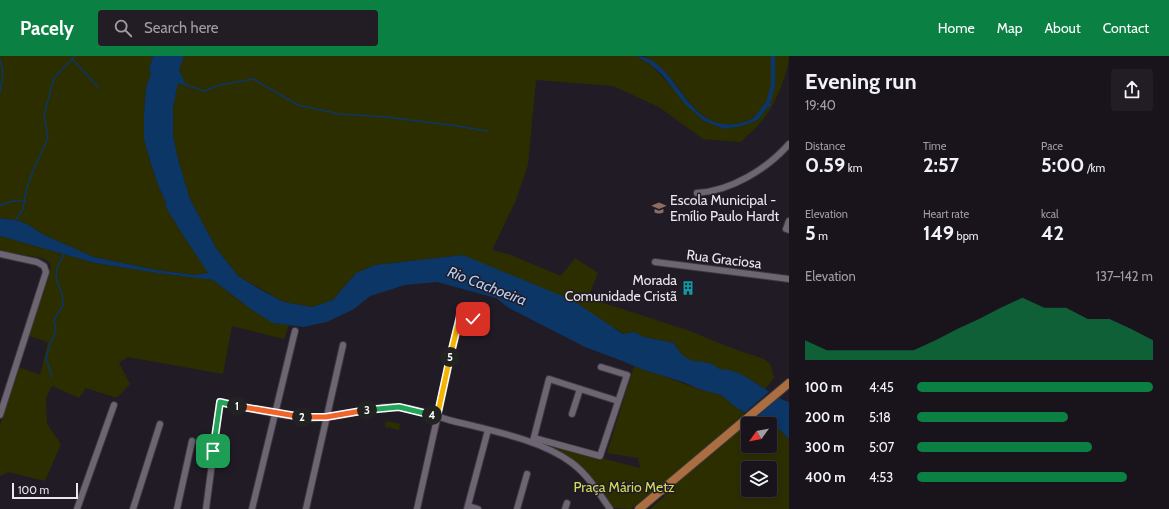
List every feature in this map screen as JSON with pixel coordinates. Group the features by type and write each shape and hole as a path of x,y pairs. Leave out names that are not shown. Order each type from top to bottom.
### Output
{"main road":[{"path":"639,509 789,383"}],"street":[{"path":"697,192 706,192 722,188 754,173 772,162 789,144"},
{"path":"788,229 789,221"},
{"path":"0,254 37,262 44,266 46,275 0,415"},
{"name":"Rua Graciosa","path":"655,262 789,279"},
{"path":"417,509 460,313 473,319"},
{"path":"252,509 295,331"},
{"path":"306,509 342,345"},
{"path":"206,509 220,402 307,418 326,417 392,407 406,408 488,430 600,456 626,375 601,367"},
{"path":"533,440 549,379 618,401"},
{"path":"572,414 580,389"},
{"path":"76,509 114,405"},
{"path":"133,509 160,424"},
{"path":"478,509 468,508 488,430"},
{"path":"533,440 579,469 595,487 610,509"},
{"path":"177,509 192,441"},
{"path":"517,509 527,474"}],"green space":[{"path":"0,56 153,56 149,69 151,73 146,88 144,139 158,185 165,200 166,207 209,273 195,275 156,270 94,257 44,235 27,224 0,218"},
{"path":"184,56 636,56 650,64 704,121 724,129 758,120 767,108 772,105 767,100 757,114 744,122 721,124 711,121 694,108 666,73 645,56 789,56 780,91 770,109 754,130 741,142 703,139 659,107 613,86 536,80 528,165 516,200 492,250 511,255 561,276 575,258 598,273 588,298 687,330 764,359 771,365 774,378 765,389 738,373 719,370 708,363 691,360 685,357 674,343 644,337 634,332 624,334 463,255 375,265 356,273 333,300 312,307 284,302 238,276 216,248 190,199 173,136 173,107 178,82 185,85 179,70"},
{"path":"0,236 95,263 213,280 252,310 273,323 289,325 284,339 232,326 223,374 128,357 119,363 130,384 117,398 86,388 79,398 52,386 46,398 47,424 61,444 45,481 8,472 0,476 0,425 19,367 40,375 48,342 29,336 51,267 49,262 43,258 0,251"},
{"name":"Praça Mário Metz","path":"634,366 702,390 721,395 738,409 754,417 741,417 741,453 777,453 777,428 779,429 789,439 789,509 650,509 665,496 655,490 631,509 613,508 585,470 551,445 640,468 638,458 607,453"},
{"path":"386,421 400,424 399,430 385,427"}],"water":[{"name":"Rio Cachoeira","path":"153,56 184,56 179,70 186,85 178,83 173,107 173,136 190,199 216,248 238,276 261,290 284,302 312,307 333,300 356,273 375,265 463,255 572,300 623,334 634,332 644,337 674,343 685,357 691,360 708,363 719,369 730,370 741,374 783,400 789,402 789,439 777,428 777,417 755,417 738,409 721,395 644,370 585,347 509,308 496,298 437,282 405,285 370,296 354,309 327,322 303,327 273,323 252,310 213,280 95,263 0,236 0,218 19,221 27,224 44,235 94,257 156,270 195,275 208,273 166,207 165,200 158,185 148,154 144,139 144,113 146,88 151,73 149,69"},
{"path":"636,56 649,59 661,67 692,105 704,116 717,123 734,124 744,122 754,117 767,100 772,105 767,108 758,120 742,126 724,129 704,121 685,104 663,76 650,64"}],"pier":[{"path":"771,390 781,396 756,417 750,417 743,414"}],"waterway":[{"path":"15,221 23,209 27,187 48,138 44,115 54,78 75,56"},
{"path":"769,100 773,85 773,56"},
{"path":"0,59 3,73 0,93"},
{"path":"72,59 98,87"},
{"path":"183,84 204,91 219,85 253,79 298,105 339,114 386,117 487,131"},
{"path":"0,206 12,201 25,201"},
{"path":"52,377 46,358 56,331 54,320 63,305 62,294 56,279 57,268 64,254"}],"place":[{"name":"Escola Municipal - Emílio Paulo Hardt","path":"659,208"},
{"name":"Morada Comunidade Cristã","path":"688,288"}],"route":[{"path":"213,451 220,402 307,418 326,417 376,408 392,407 406,408 437,417 460,316 473,319"}]}
